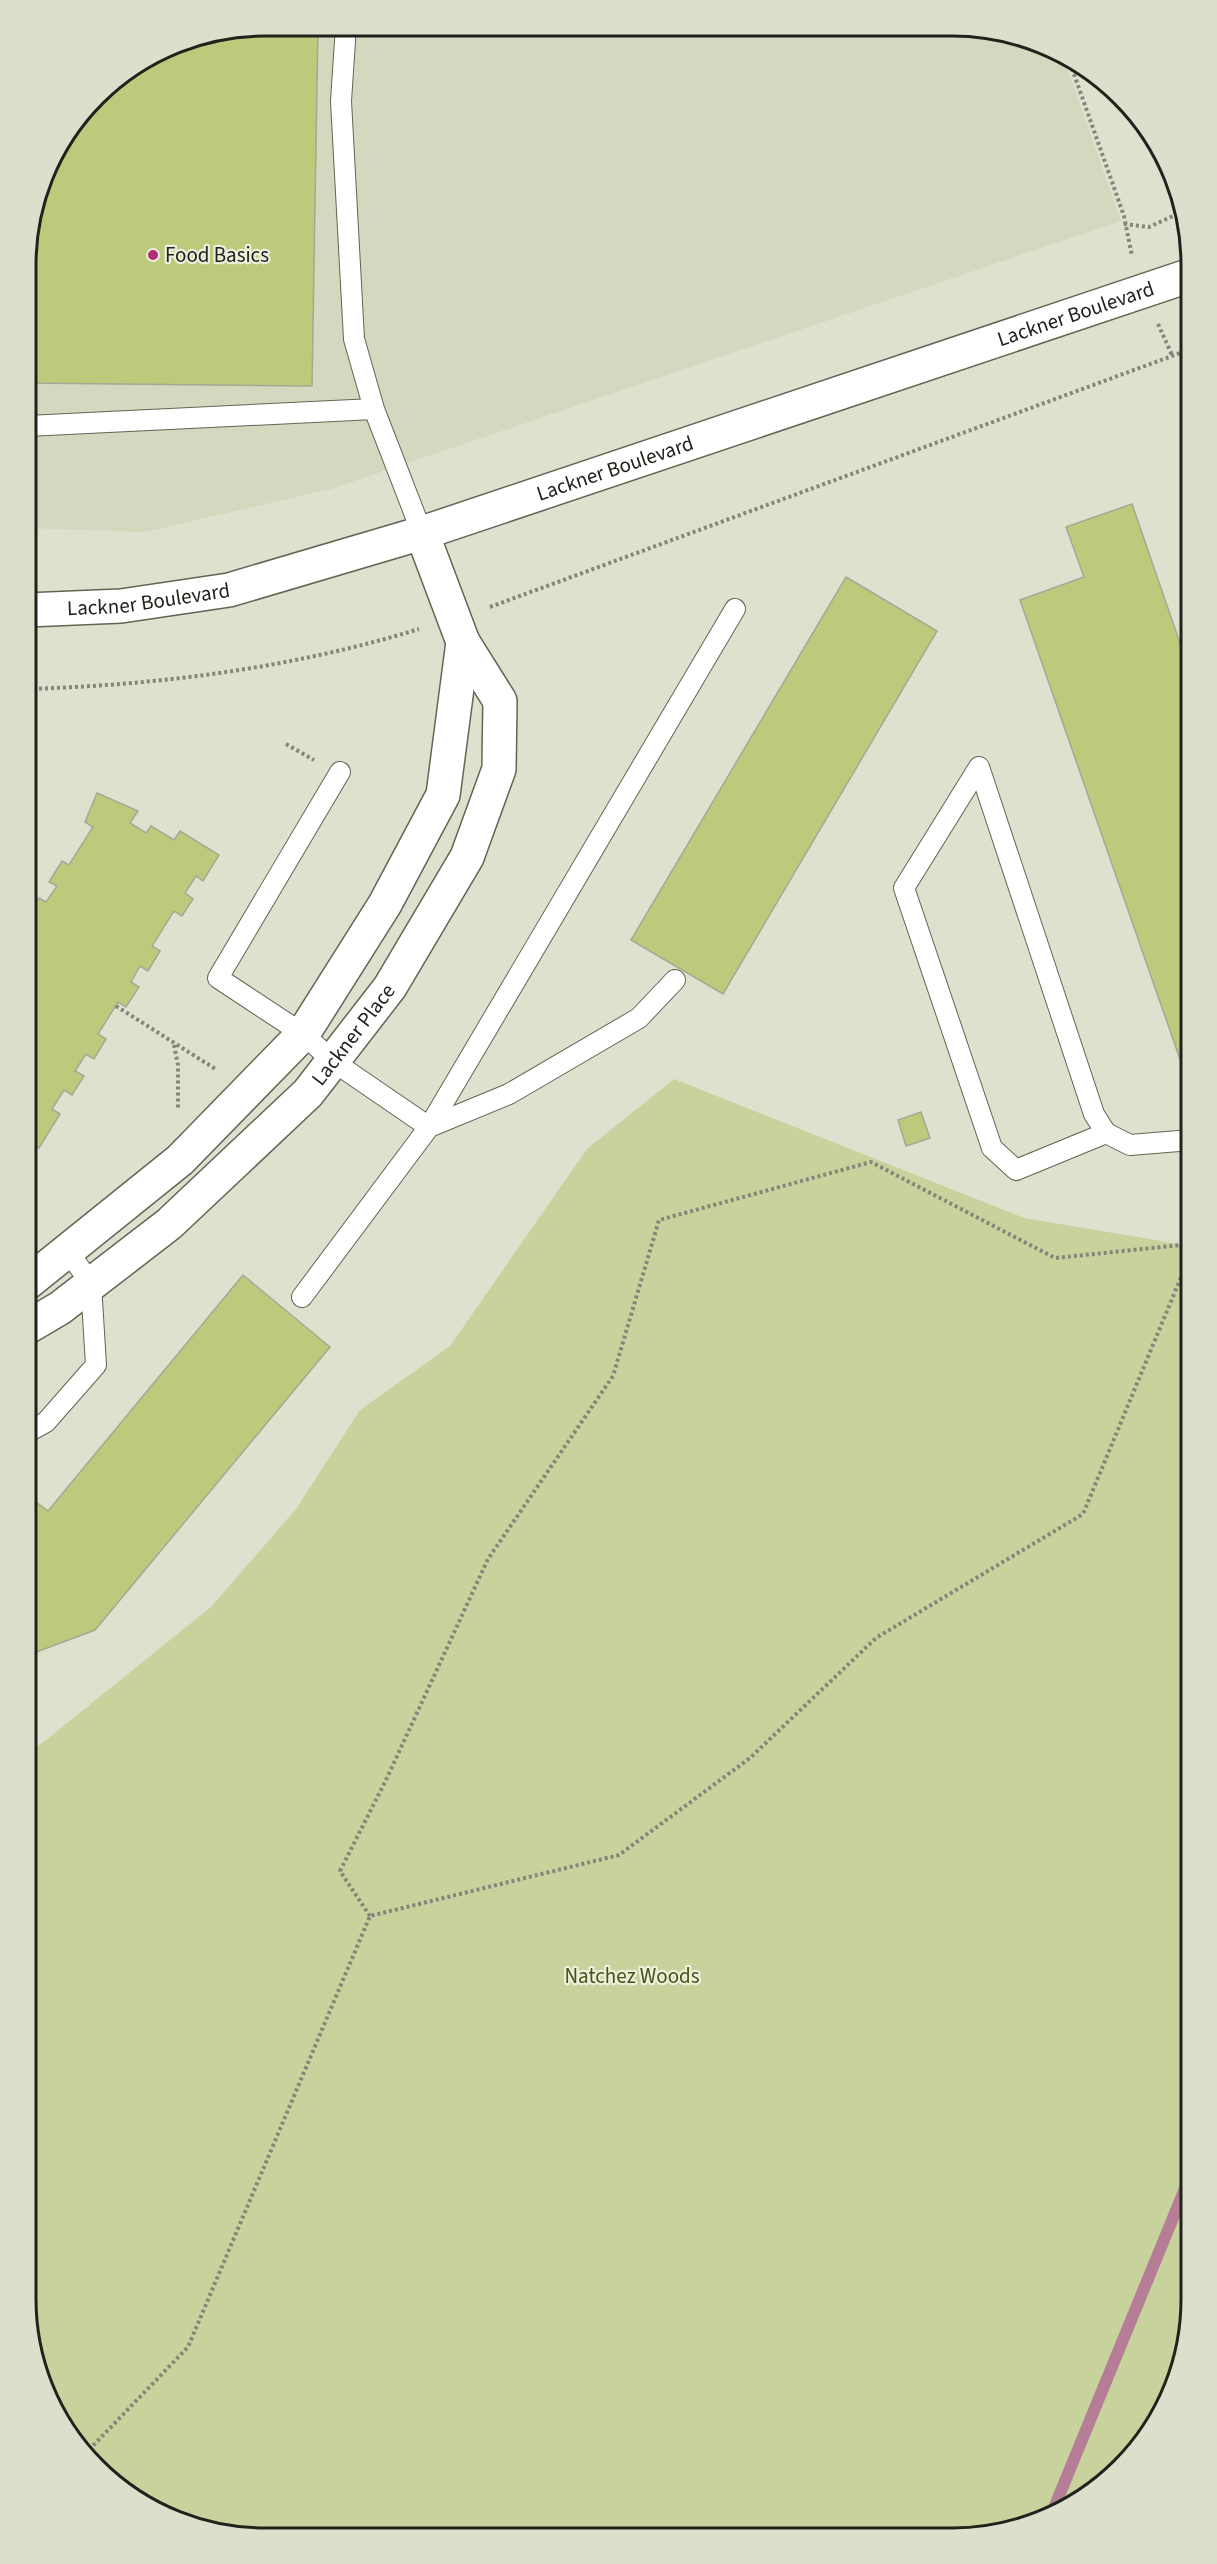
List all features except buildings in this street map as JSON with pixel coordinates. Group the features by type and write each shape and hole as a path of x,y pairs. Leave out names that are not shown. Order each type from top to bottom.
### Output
{"street":[{"name":"Lackner Boulevard","path":"36,610 121,606 229,590 422,533 1181,278"},
{"name":"Lackner Place","path":"36,1322 60,1308 169,1224 308,1093 390,987 467,857 499,769 500,701 459,630 422,533"},
{"name":"Lackner Place","path":"36,1277 180,1160 303,1034 385,904 443,795 459,630"}],"lane":[{"path":"345,36 341,101 354,339 374,409 422,533"},
{"path":"36,426 374,409"},
{"path":"302,1297 429,1127 735,609"},
{"path":"1106,1134 1016,1170 992,1148 903,888 979,767 1094,1114 1106,1134 1130,1145 1181,1141"},
{"path":"340,772 218,978 303,1034 334,1062 429,1127"},
{"path":"429,1127 508,1094 639,1018 675,980"},
{"path":"36,1428 46,1422 96,1365 91,1284 68,1251"}],"path":[{"path":"1073,71 1124,216 1128,246"},
{"path":"1124,224 1149,227 1176,215"},
{"path":"1164,339 1172,355"},
{"path":"36,688 215,676 377,642 459,630 508,601 1181,352"},
{"path":"116,1006 223,1074"},
{"path":"173,1044 178,1065 176,1119 197,1144"},
{"path":"370,1916 340,1871 386,1780 488,1559 613,1376 659,1220 871,1162 1055,1258 1181,1245"},
{"path":"370,1916 619,1855 750,1758 876,1638 1083,1514 1181,1277"},
{"path":"91,2448 188,2347 370,1916"}],"shaded area":[{"path":"250,36 967,36 997,40 1026,48 1067,67 1121,221 331,489 145,532 36,528 36,250 40,220 53,177 83,126 103,103 126,83 177,53 220,40"}],"green space":[{"name":"Natchez Woods","path":"674,1079 1024,1218 1181,1244 1181,2314 1177,2344 1164,2387 1134,2438 1114,2461 1091,2481 1067,2497 1026,2516 997,2524 967,2528 250,2528 220,2524 177,2511 150,2497 114,2471 83,2438 53,2387 48,2373 40,2344 36,2314 36,1748 211,1607 296,1509 360,1410 450,1346 587,1149"}],"waterway":[{"path":"1056,2502 1181,2198"}],"place":[{"name":"Food Basics","path":"153,255"}]}
